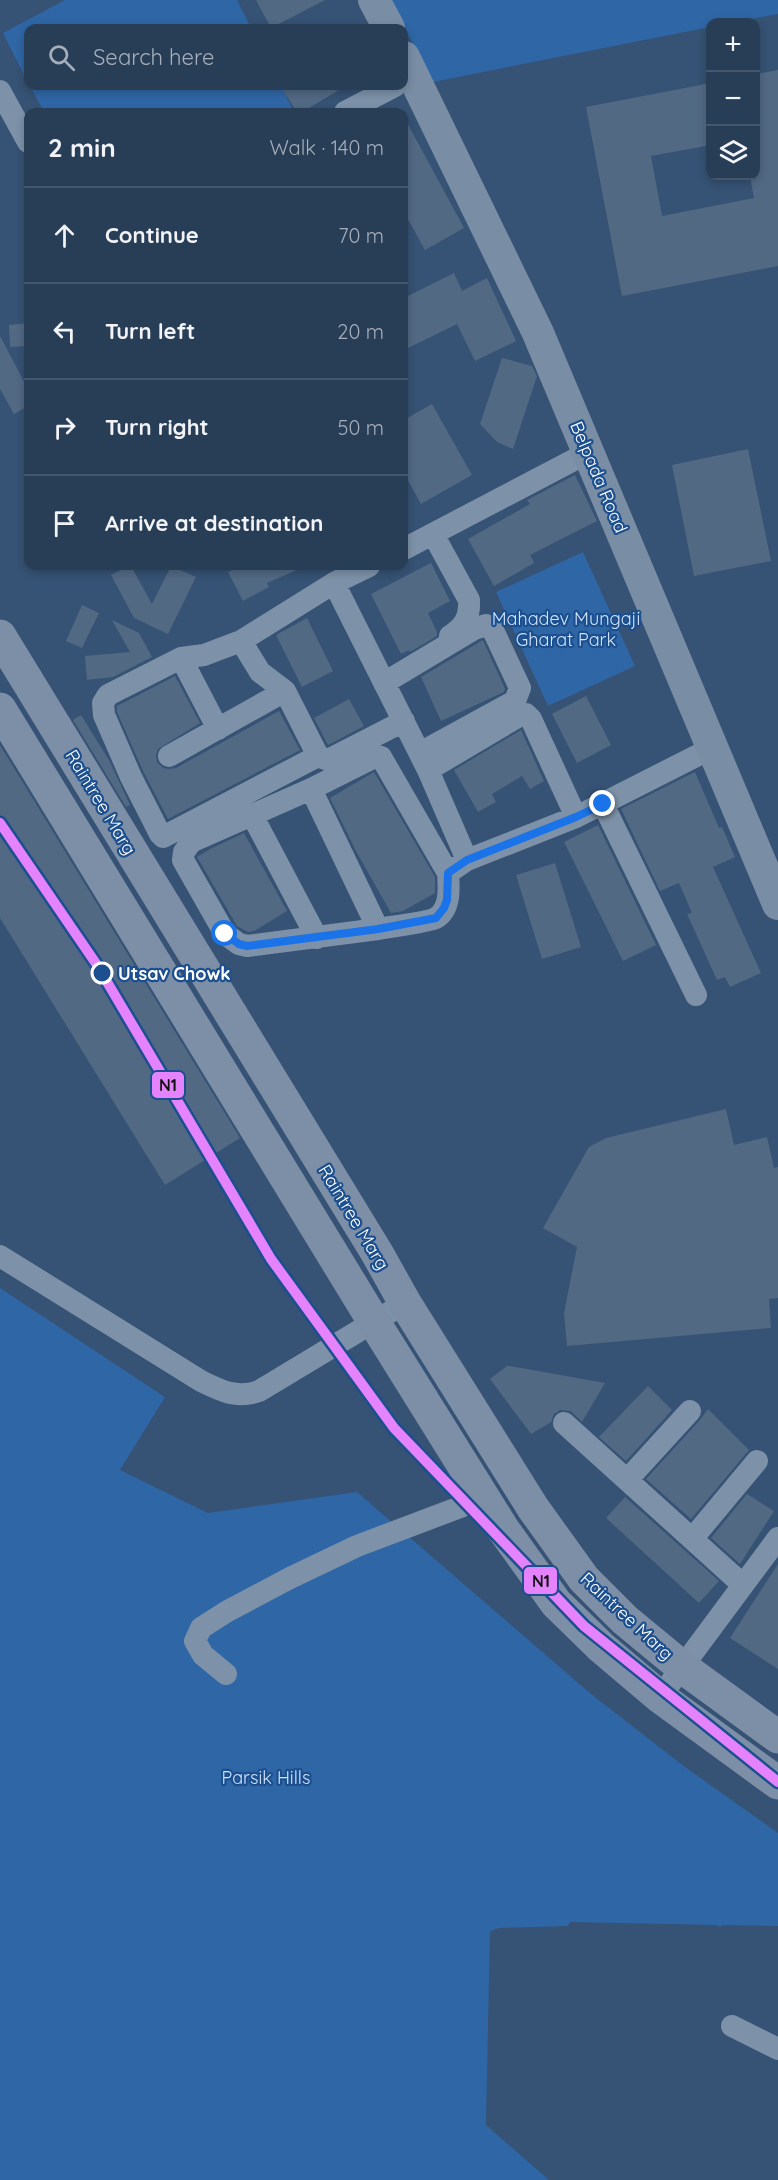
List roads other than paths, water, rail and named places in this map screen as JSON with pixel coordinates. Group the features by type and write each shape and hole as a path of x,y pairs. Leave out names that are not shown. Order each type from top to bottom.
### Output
{"main road":[{"name":"Raintree Marg","path":"0,636 371,1243 405,1303 533,1508 584,1579 625,1620 682,1667 778,1737"},
{"name":"Raintree Marg","path":"0,709 374,1322 503,1529 556,1603 601,1647 660,1697 778,1784"}],"street":[{"path":"374,0 387,24"},
{"name":"Belpada Road","path":"408,83 538,333 778,904"},
{"path":"351,108 380,90"},
{"path":"0,91 24,135"},
{"path":"408,547 589,452"},
{"path":"383,680 461,630 467,620 470,610 469,600 433,534"},
{"path":"318,756 163,837 130,777 104,715 104,703 108,695 181,658 204,655 241,641 334,582 360,570"},
{"path":"334,582 421,756 467,860"},
{"path":"383,680 474,629 486,625 492,628 520,688 518,696 514,701 421,756"},
{"path":"241,641 260,672 285,691 318,756 328,760 404,721"},
{"path":"181,658 218,729"},
{"path":"169,756 285,691"},
{"path":"384,761 421,756 526,714 588,811 696,994"},
{"path":"448,873 467,860 588,811 712,748"},
{"path":"377,756 381,757 448,873 447,900 436,918 378,929 247,946 239,944 225,934 183,861 184,852 191,842 311,789 377,756"},
{"path":"573,787 588,811"},
{"path":"311,789 378,929"},
{"path":"252,815 317,938"},
{"path":"0,1256 201,1381 233,1395 248,1395 259,1391 405,1303"},
{"path":"627,1480 690,1411"},
{"path":"564,1423 743,1585"},
{"path":"692,1539 757,1461"},
{"path":"226,1674 203,1655 195,1641 201,1628 290,1578 357,1546 484,1498"},
{"path":"660,1697 777,1542"},
{"path":"732,2026 778,2049"}],"place":[{"name":"Utsav Chowk","path":"102,973"}],"park label":[{"name":"Mahadev Mungaji Gharat Park","path":"566,628"},
{"name":"Parsik Hills","path":"266,1777"}]}
